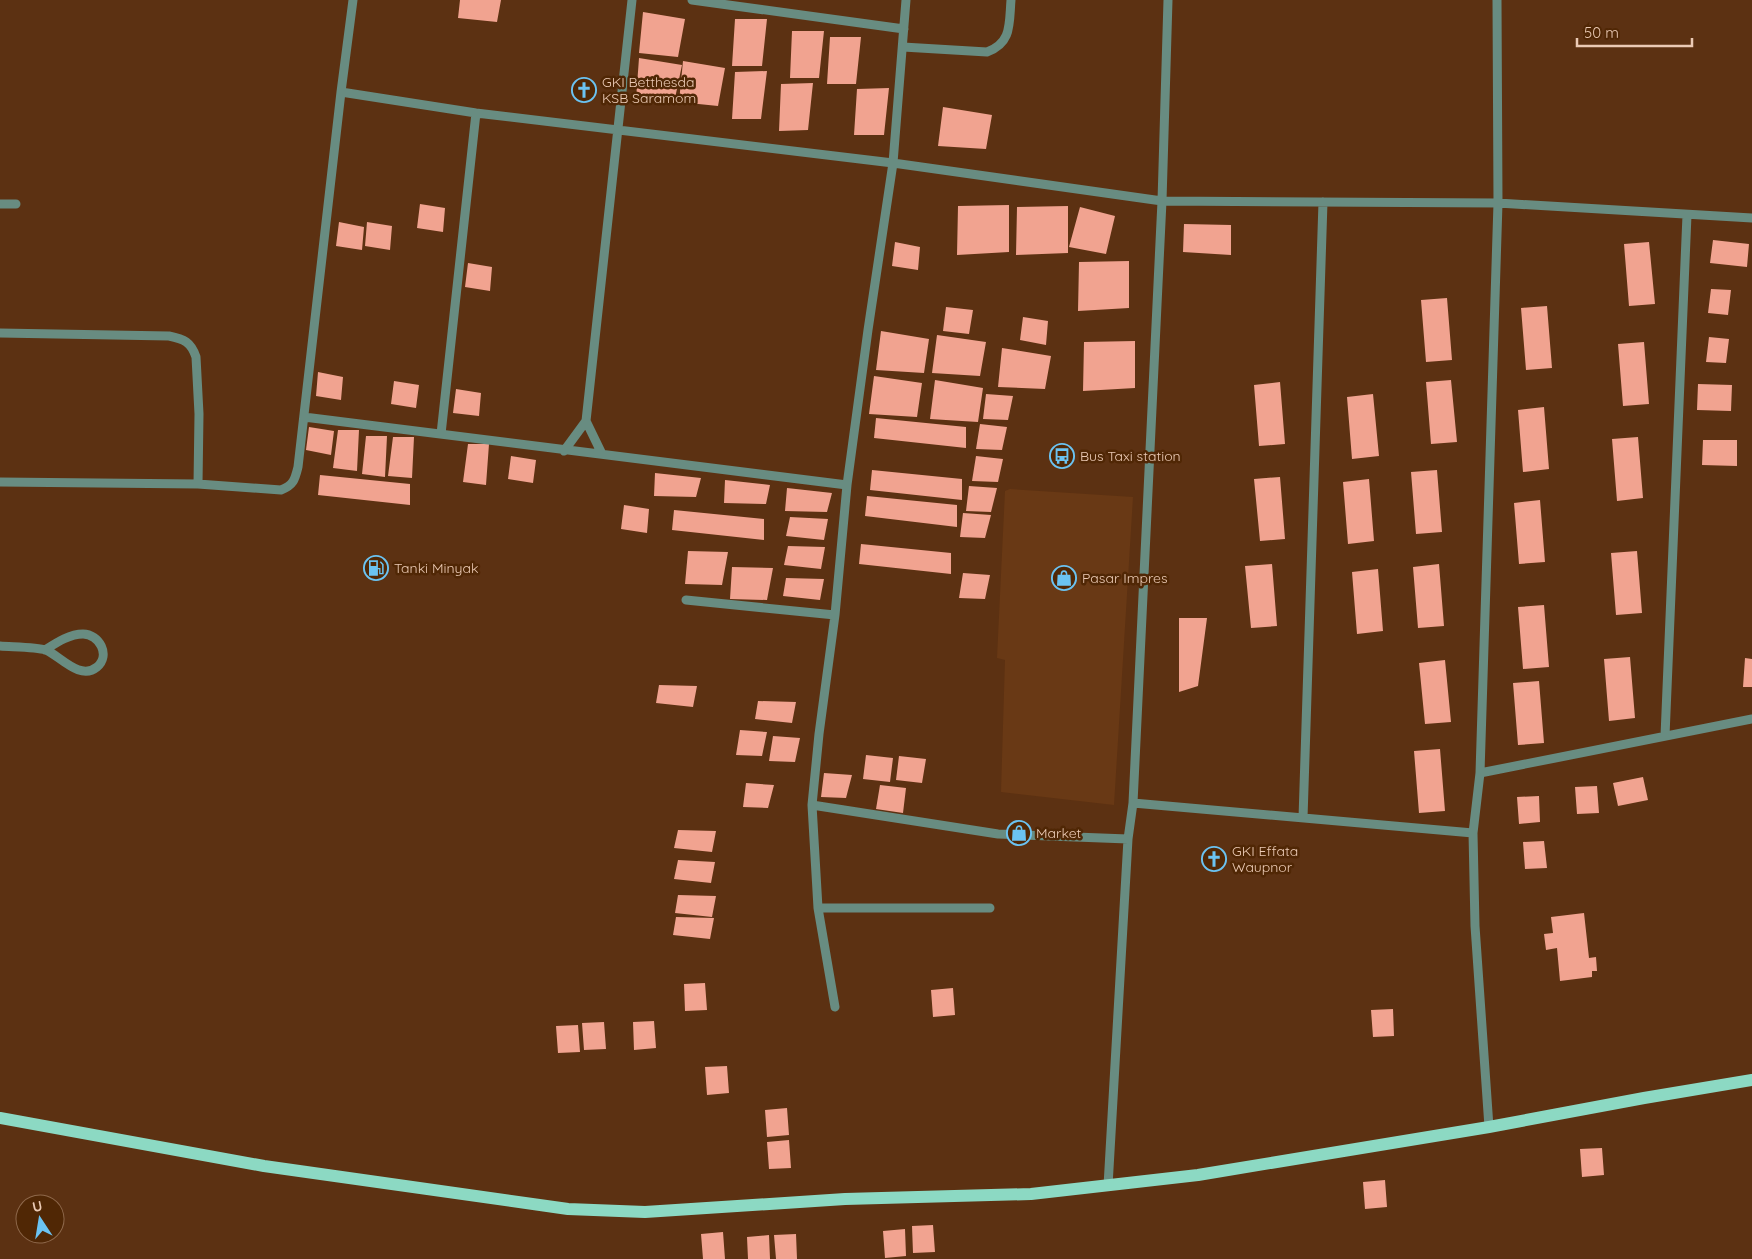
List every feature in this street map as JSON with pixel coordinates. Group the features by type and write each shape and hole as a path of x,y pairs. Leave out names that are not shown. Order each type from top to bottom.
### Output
{"main road":[{"path":"0,1118 264,1166 568,1209 645,1212 845,1199 1031,1194 1108,1186 1198,1175 1488,1127 1752,1080"}],"street":[{"path":"0,482 198,484 281,490 289,487 294,481 298,467 353,0"},
{"path":"564,451 586,422 632,0"},
{"path":"692,0 904,29"},
{"path":"835,1007 818,908 812,805 819,734 835,615 848,485 868,330 893,163 906,0"},
{"path":"902,47 987,52 998,48 1004,42 1007,35 1011,0"},
{"path":"1108,1186 1128,839 1133,803 1162,201 1168,0"},
{"path":"1488,1127 1475,926 1473,833 1480,773 1498,203 1497,0"},
{"path":"341,92 476,114 893,163 1162,201 1498,203 1752,218"},
{"path":"441,434 476,114"},
{"path":"1303,818 1323,202"},
{"path":"0,204 16,204"},
{"path":"1665,736 1687,215"},
{"path":"0,333 169,336 188,342 194,349 196,357 199,414 198,484"},
{"path":"304,418 848,485"},
{"path":"586,422 602,454"},
{"path":"686,600 835,615"},
{"path":"0,646 45,650 73,667 83,670 96,668 103,655 102,646 98,640 85,634 76,634 45,650"},
{"path":"1480,773 1752,719"},
{"path":"1133,803 1473,833"},
{"path":"812,805 998,834 1128,839"},
{"path":"818,908 990,908"}],"shaded area":[{"name":"Pasar Impres","path":"1010,489 1133,497 1114,805 1001,792 1005,660 997,658 1005,491"}],"building":[{"path":"460,0 501,0 497,22 458,18"},
{"path":"643,12 685,19 678,57 639,53"},
{"path":"735,19 767,19 762,66 732,66"},
{"path":"792,31 824,31 819,78 790,78"},
{"path":"830,37 861,37 856,84 827,84"},
{"path":"639,58 682,65 674,103 636,99"},
{"path":"683,61 725,68 718,106 679,102"},
{"path":"767,71 761,119 732,119 735,72"},
{"path":"813,83 808,130 779,131 781,84"},
{"path":"889,88 884,135 854,135 857,89"},
{"path":"943,107 992,115 986,149 938,146"},
{"path":"420,204 445,208 443,232 417,228"},
{"path":"1009,205 1009,252 957,255 958,206"},
{"path":"1068,206 1068,253 1016,255 1017,207"},
{"path":"1080,207 1115,216 1106,254 1069,247"},
{"path":"339,222 364,227 362,250 336,246"},
{"path":"367,222 392,226 390,250 365,246"},
{"path":"1184,224 1231,225 1231,255 1183,252"},
{"path":"1713,240 1749,244 1747,267 1710,263"},
{"path":"895,242 920,247 918,270 892,266"},
{"path":"1649,242 1655,304 1629,306 1624,244"},
{"path":"1129,261 1129,308 1078,311 1079,262"},
{"path":"468,263 492,267 490,291 465,287"},
{"path":"1711,289 1731,290 1728,315 1708,313"},
{"path":"1447,298 1452,360 1426,362 1421,300"},
{"path":"1547,306 1552,368 1526,370 1521,308"},
{"path":"946,307 973,310 969,334 943,331"},
{"path":"1023,317 1048,321 1046,345 1020,340"},
{"path":"881,331 929,339 924,373 876,370"},
{"path":"937,335 986,342 980,376 932,373"},
{"path":"1709,337 1729,339 1726,363 1706,362"},
{"path":"1135,341 1135,388 1083,391 1084,342"},
{"path":"1644,342 1649,404 1623,406 1618,344"},
{"path":"1002,348 1051,356 1045,389 998,387"},
{"path":"318,372 343,377 341,400 316,396"},
{"path":"874,376 922,383 917,417 869,414"},
{"path":"935,380 983,388 978,422 930,419"},
{"path":"1451,380 1457,442 1431,444 1426,382"},
{"path":"394,381 419,385 416,408 391,404"},
{"path":"1280,382 1285,444 1259,446 1254,385"},
{"path":"1698,384 1732,385 1731,411 1697,410"},
{"path":"456,389 481,393 479,416 453,413"},
{"path":"986,394 1013,396 1008,420 983,419"},
{"path":"1373,394 1379,456 1352,459 1347,397"},
{"path":"1544,407 1549,469 1523,472 1518,410"},
{"path":"876,418 966,427 966,448 874,438"},
{"path":"980,424 1007,427 1002,450 976,449"},
{"path":"309,427 334,431 331,455 306,450"},
{"path":"338,430 359,430 357,471 333,468"},
{"path":"366,436 387,436 385,477 362,474"},
{"path":"393,437 414,437 412,478 388,476"},
{"path":"1638,437 1643,498 1617,501 1612,439"},
{"path":"1703,440 1737,440 1737,466 1702,465"},
{"path":"468,444 489,444 486,485 463,482"},
{"path":"511,456 536,460 533,483 508,479"},
{"path":"976,456 1003,459 998,482 972,481"},
{"path":"872,470 962,479 962,500 870,490"},
{"path":"1437,470 1442,532 1416,534 1411,472"},
{"path":"655,473 701,478 696,497 654,496"},
{"path":"320,475 410,484 410,505 318,495"},
{"path":"1280,477 1285,539 1260,541 1254,479"},
{"path":"1369,479 1374,541 1348,544 1343,482"},
{"path":"725,480 770,485 766,504 724,503"},
{"path":"969,486 997,488 991,512 966,511"},
{"path":"787,488 832,493 827,512 785,511"},
{"path":"867,496 957,505 957,527 865,516"},
{"path":"1540,500 1545,562 1519,564 1514,503"},
{"path":"624,505 649,509 647,533 621,529"},
{"path":"674,510 764,519 764,540 672,530"},
{"path":"963,513 991,515 985,538 960,537"},
{"path":"790,517 828,519 824,540 786,536"},
{"path":"861,544 951,553 951,574 859,564"},
{"path":"788,546 825,547 821,569 784,565"},
{"path":"688,551 728,552 722,585 685,584"},
{"path":"1637,551 1642,613 1616,615 1611,553"},
{"path":"1272,564 1277,626 1251,628 1245,566"},
{"path":"1439,564 1444,626 1418,628 1413,567"},
{"path":"732,567 773,568 767,600 730,599"},
{"path":"1378,569 1383,631 1357,634 1352,572"},
{"path":"963,573 990,575 985,599 959,598"},
{"path":"786,578 824,579 820,600 783,596"},
{"path":"1544,605 1549,667 1523,669 1518,607"},
{"path":"1179,618 1207,618 1198,686 1179,692"},
{"path":"1630,657 1635,718 1609,721 1604,659"},
{"path":"1745,658 1752,659 1752,687 1743,687"},
{"path":"1445,660 1451,722 1425,724 1419,663"},
{"path":"1539,681 1544,743 1518,745 1513,683"},
{"path":"659,685 697,686 693,707 656,703"},
{"path":"758,701 796,702 792,723 755,719"},
{"path":"740,730 767,732 762,756 736,755"},
{"path":"773,736 800,738 795,762 769,761"},
{"path":"1440,749 1445,811 1419,813 1414,751"},
{"path":"866,755 893,758 890,782 863,779"},
{"path":"899,756 926,759 922,783 896,780"},
{"path":"824,773 852,775 846,798 821,797"},
{"path":"1643,777 1648,800 1618,806 1613,783"},
{"path":"746,783 774,785 768,808 743,807"},
{"path":"880,785 906,788 903,813 876,809"},
{"path":"1597,786 1599,813 1577,814 1575,787"},
{"path":"1539,796 1540,822 1519,824 1517,797"},
{"path":"678,830 716,831 712,852 674,848"},
{"path":"1544,841 1547,868 1525,869 1523,842"},
{"path":"678,860 715,862 711,883 674,879"},
{"path":"678,895 716,896 712,917 675,913"},
{"path":"1584,913 1589,958 1596,957 1597,971 1592,971 1592,977 1560,981 1557,948 1546,950 1544,934 1553,933 1551,917"},
{"path":"676,917 714,918 710,939 673,935"},
{"path":"705,983 707,1010 685,1011 684,984"},
{"path":"953,988 955,1015 933,1017 931,990"},
{"path":"1393,1009 1394,1036 1373,1037 1371,1010"},
{"path":"654,1021 656,1048 634,1050 633,1022"},
{"path":"604,1022 606,1049 584,1050 582,1023"},
{"path":"578,1025 580,1052 558,1053 556,1026"},
{"path":"727,1066 729,1093 707,1095 705,1067"},
{"path":"787,1108 789,1135 767,1137 765,1110"},
{"path":"789,1140 791,1168 769,1169 767,1142"},
{"path":"1602,1148 1604,1175 1582,1177 1580,1149"},
{"path":"1385,1180 1387,1207 1365,1209 1363,1182"},
{"path":"933,1225 935,1252 913,1253 912,1226"},
{"path":"905,1229 906,1256 885,1258 883,1231"},
{"path":"723,1232 725,1259 703,1259 701,1234"},
{"path":"796,1234 797,1259 776,1259 774,1235"},
{"path":"769,1235 770,1259 748,1259 747,1237"}],"place":[{"name":"GKI Betthesda KSB Saramom","path":"584,90"},
{"name":"Bus Taxi station","path":"1062,456"},
{"name":"Tanki Minyak","path":"376,568"},
{"name":"Pasar Impres","path":"1064,578"},
{"name":"Market","path":"1019,833"},
{"name":"GKI Effata Waupnor","path":"1214,859"}]}
